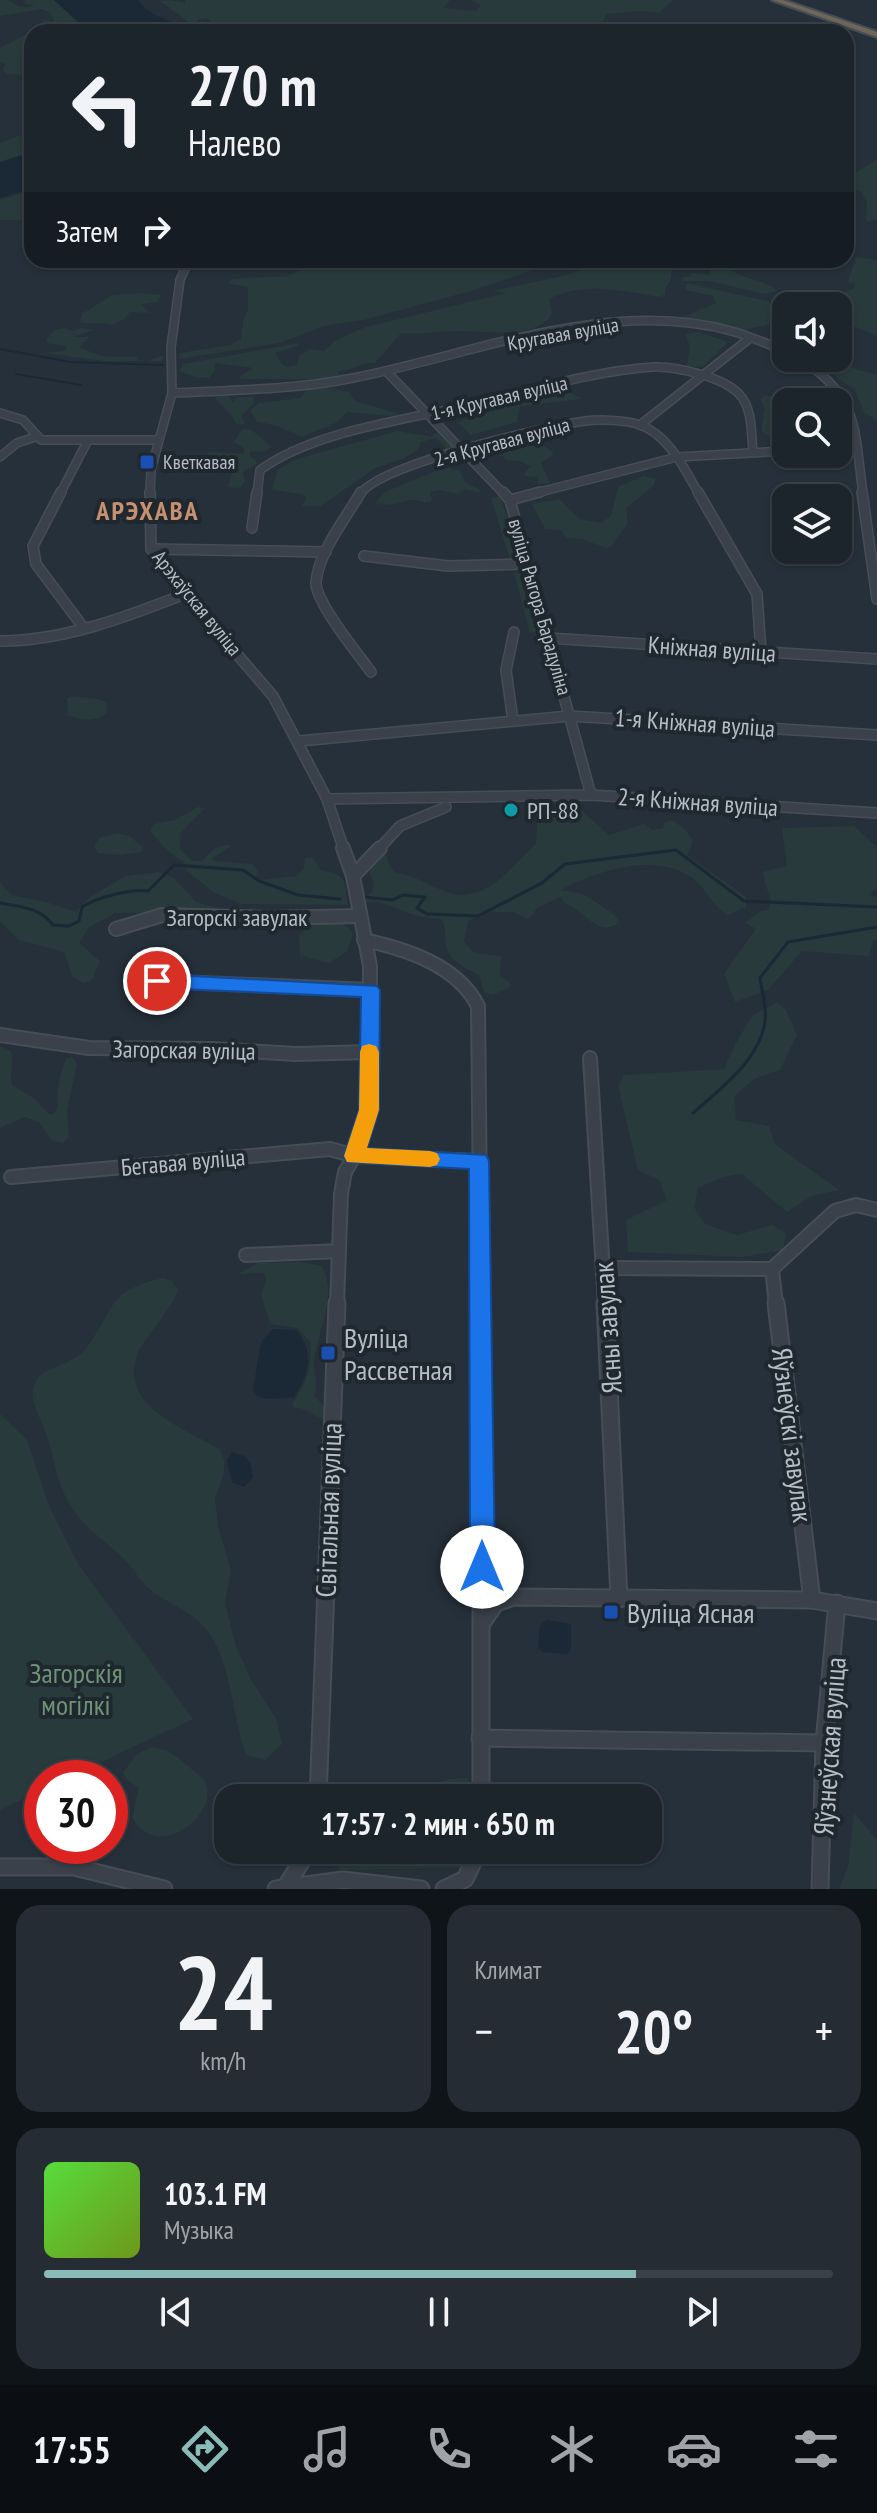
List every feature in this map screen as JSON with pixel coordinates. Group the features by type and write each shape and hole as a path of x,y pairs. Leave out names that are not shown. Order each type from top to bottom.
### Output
{"highway":[{"path":"782,1 846,24"},
{"path":"854,27 877,35"}],"street":[{"name":"Арэхаўская вуліца","path":"185,268 180,280 171,350 172,393 158,440 150,485 151,549 185,594 273,696 299,741 327,799 353,876 360,916"},
{"name":"Кругавая вуліца","path":"172,393 336,380 547,334 617,323 672,323 750,338 772,346"},
{"path":"750,338 640,425 657,436 677,457 757,594 761,652"},
{"name":"1-я Кругавая вуліца","path":"252,528 259,474 269,461 351,433 621,370 657,367 703,374 727,385 744,399 753,452"},
{"name":"вуліца Рыгора Барадуліна","path":"386,371 510,500 525,564 591,795"},
{"path":"820,372 843,394 852,415 877,599"},
{"path":"0,413 23,420 41,440 85,437 158,440"},
{"name":"2-я Кругавая вуліца","path":"371,672 317,591 317,575 355,500 372,482 463,449 588,420 640,425"},
{"path":"0,457 17,443 38,436"},
{"path":"83,627 36,564 33,546 87,442"},
{"path":"852,448 856,448"},
{"path":"510,500 677,457 772,451"},
{"path":"151,549 326,552"},
{"path":"364,556 448,566 525,564"},
{"path":"0,641 25,642 134,614 185,594"},
{"path":"513,721 506,670 514,632"},
{"name":"Кніжная вуліца","path":"548,638 877,659"},
{"name":"1-я Кніжная вуліца","path":"299,741 570,716 877,735"},
{"name":"2-я Кніжная вуліца","path":"327,799 591,795 877,813"},
{"path":"353,876 400,826 446,807"},
{"name":"Загорскі завулак","path":"116,929 131,927 149,917 162,915 273,918 360,916"},
{"name":"Світальная вуліца","path":"319,1784 341,1194 345,1172 355,1156 369,1110 371,990 360,916"},
{"path":"364,940 388,944 445,971 465,984 478,1006 481,1784"},
{"path":"131,980 371,990"},
{"name":"Загорская вуліца","path":"0,1035 89,1048 210,1049 297,1054 369,1052"},
{"name":"Ясны завулак","path":"590,1058 614,1448 619,1599"},
{"name":"Бегавая вуліца","path":"11,1177 330,1149 355,1156 479,1161"},
{"path":"603,1268 772,1269 835,1211 856,1205 877,1210"},
{"path":"246,1255 339,1251"},
{"name":"Яўзнеўскі завулак","path":"772,1269 812,1600"},
{"path":"482,1623 496,1603 514,1597 812,1600 877,1611"},
{"name":"Яўзнеўская вуліца","path":"820,1889 824,1743 837,1603"},
{"path":"480,1738 824,1743"},
{"path":"281,1888 299,1864"},
{"path":"444,1889 465,1879 472,1864"},
{"path":"0,1867 74,1867 164,1889"},
{"path":"281,1888 343,1880 421,1889"}],"green space":[{"path":"0,0 8,0 20,7 35,6 23,3 26,0 54,0 80,24 46,24 40,19 54,21 51,13 41,9 0,16"},
{"path":"450,0 443,8 476,11 481,5 471,0 673,0 659,13 606,14 602,24 212,24 207,18 197,20 200,24 191,24 160,1"},
{"path":"24,35 23,75 6,74 3,70 5,64 0,63 0,48"},
{"path":"24,136 24,154 0,162 0,143"},
{"path":"877,159 877,220 866,222 867,203 861,191 854,189 854,174"},
{"path":"24,192 24,220 0,220 0,200"},
{"path":"856,257 877,260 877,336 852,326 852,292 845,292 854,288 855,284 848,282"},
{"path":"304,268 539,268 471,291 364,320 328,325 279,343 179,359 180,353 230,345 241,339 248,310 248,287 227,283 232,279 287,276"},
{"path":"584,268 672,268 671,280 665,294 660,297 617,290 576,290 549,299 551,315 542,324 520,331 401,333 375,363 340,371 341,376 335,379 243,379 238,378 253,368 215,363 215,371 209,378 179,371 183,364 298,343 298,346 275,353 287,367 297,365 299,355 310,349 324,351 336,340 366,327 506,293 492,291 563,276"},
{"path":"710,268 731,268 739,275 765,283 778,291 765,294 709,281 682,281 691,273 710,275"},
{"path":"687,283 772,302 772,324 743,330 684,317 716,303 713,296 685,290"},
{"path":"112,295 161,295 157,302 141,304 150,313 130,312 112,325 80,322 82,314"},
{"path":"65,328 72,331 81,328 93,330 73,337 89,337 79,347 101,356 138,357 137,360 148,361 103,361 43,353 64,351 67,346 47,343 47,339 54,330"},
{"path":"698,332 728,342 703,367 687,366 690,346 685,334"},
{"path":"164,355 162,361 148,361"},
{"path":"852,367 877,374 877,421 864,412 855,390 829,372 852,372"},
{"path":"332,388 349,392 355,401 400,414 347,412 338,422 302,437 275,425 257,422 250,410 259,403 301,398 307,389"},
{"path":"565,390 582,399 520,406 517,422 471,435 458,423 487,408"},
{"path":"220,394 227,395 233,402 237,397 253,397 254,403 241,416 245,424 236,424 215,398"},
{"path":"772,397 772,438 761,431 765,408 760,399"},
{"path":"242,429 252,430 272,447 264,452 251,451 249,455 258,463 243,472 245,481 240,488 228,487 236,460 208,455 208,452 243,454 245,449 234,442"},
{"path":"397,431 434,437 433,434 437,433 455,448 449,451 436,438 421,442 418,449 405,458 375,468 321,506 302,506 306,498 302,494 272,490 277,470 297,459"},
{"path":"531,437 552,451 553,455 541,463 550,483 537,484 538,477 523,476 530,466 506,460 494,447"},
{"path":"445,467 460,471 465,482 480,490 480,493 466,489 458,494 439,490 430,492 430,502 375,503 385,492"},
{"path":"643,476 656,479 654,485 626,508 628,523 612,545 606,548 582,539 566,538 561,530 545,529 532,504 559,499 580,519 601,523 611,516 618,487"},
{"path":"500,496 521,559 511,563 491,498"},
{"path":"524,572 540,628 530,633 514,573"},
{"path":"72,696 107,703 106,714 87,720 68,715 67,698"},
{"path":"198,807 205,808 180,834 180,849 192,861 202,861 214,849 229,844 230,847 212,858 214,861 253,864 258,871 256,877 260,880 297,876 304,868 305,858 312,857 321,870 344,881 348,905 241,904 213,892 187,871 184,862 165,848 150,830 154,824 175,820"},
{"path":"568,809 582,811 609,835 644,824 652,830 663,828 664,823 672,820 684,828 693,841 687,855 746,897 746,907 728,915 688,875 673,869 640,865 590,877 561,890 583,894 614,914 620,922 612,926 598,926 564,903 561,897 538,907 529,919 513,912 485,912 468,922 464,941 474,953 501,956 500,976 509,982 510,987 493,995 484,992 479,975 450,955 441,919 420,917 380,902 366,902 365,898 372,892 374,882 369,872 381,851 386,850 388,863 394,872 447,892 473,894 496,882 536,844 537,823"},
{"path":"854,826 877,847 877,888 870,894 877,898 877,940 873,940 869,956 802,951 768,990 735,1002 724,974 756,929 745,923 761,911 769,910 771,902 762,872 787,866 782,828"},
{"path":"117,833 129,836 143,847 141,852 120,855 98,853 94,847 99,838"},
{"path":"160,872 174,878 196,902 228,911 115,913 89,927 79,943 100,961 92,980 84,983 73,977 64,952 19,940 0,921 0,882 11,895 76,912 89,898 125,876"},
{"path":"311,920 335,921 350,929 353,934 347,951 329,963 300,955 299,937"},
{"path":"777,1002 786,1010 797,1035 780,1070 754,1079 734,1097 736,1120 769,1126 775,1144 839,1190 812,1196 787,1212 742,1174 723,1177 698,1188 694,1207 705,1224 737,1235 772,1225 786,1234 783,1250 743,1257 628,1252 626,1220 667,1200 659,1180 638,1170 618,1086 624,1075 725,1069 750,1019"},
{"path":"0,1046 11,1051 12,1085 35,1099 49,1114 54,1114 58,1106 60,1076 66,1059 72,1056 77,1064 67,1110 69,1137 63,1143 52,1141 39,1122 25,1117 0,1128"},
{"path":"301,1262 322,1266 328,1289 314,1363 314,1395 325,1408 324,1419 292,1404 307,1375 310,1342 298,1328 270,1324 261,1295 266,1280 264,1273 241,1274 259,1263"},
{"path":"163,1278 172,1281 178,1290 139,1350 134,1375 138,1390 147,1403 174,1424 219,1449 224,1459 224,1474 215,1499 218,1527 231,1570 225,1603 236,1647 252,1681 276,1718 282,1744 265,1760 246,1755 224,1667 207,1630 192,1616 147,1587 127,1562 74,1512 61,1487 34,1403 33,1390 38,1377 81,1354 122,1295"},
{"name":"Загорскія могілкі","path":"0,1414 27,1440 50,1508 78,1564 193,1719 105,1760 24,1760 24,1799 0,1810"},
{"path":"151,1747 162,1749 204,1780 208,1793 205,1806 184,1828 171,1835 156,1836 143,1831 132,1817 139,1788 128,1781 128,1766 135,1756"},
{"path":"467,1778 471,1784 435,1784"},
{"path":"854,1813 877,1840 877,1889 839,1889 848,1867"},
{"path":"335,1864 462,1864 457,1868 341,1870"}],"water":[{"path":"54,0 138,0 156,15 178,24 80,24"},
{"path":"24,154 24,190 0,198 0,162"},
{"path":"273,1329 296,1330 306,1346 306,1372 294,1397 268,1399 257,1396 253,1390 261,1342"},
{"path":"232,1452 244,1456 250,1463 253,1477 244,1487 232,1482 227,1461"},
{"path":"547,1620 571,1624 571,1649 568,1654 542,1652 538,1646 540,1625"}],"waterway":[{"path":"0,349 70,362 163,365"},
{"path":"16,374 81,385"},
{"path":"365,897 392,900 403,895 425,897 417,908 427,914 478,916 542,883 565,864 676,850 744,901 877,907"},
{"path":"0,903 36,911 53,925 69,926 79,921 82,907 114,894 148,891 174,865 243,870 259,881 298,895 340,899"},
{"path":"693,1113 737,1073 755,1048 762,1035 765,1016 760,978 788,942 877,927"}],"slow traffic":[{"path":"369,1052 369,1110 355,1156 430,1159"}],"place":[{"name":"Кветкавая","path":"147,462"},
{"name":"РП-88","path":"511,810"},
{"name":"Вуліца Рассветная","path":"328,1353"},
{"name":"Вуліца Ясная","path":"611,1612"}],"district":[{"name":"АРЭХАВА","path":"148,510"}],"route":[{"path":"157,981 371,990 369,1110 355,1156 479,1161 482,1567"}]}
